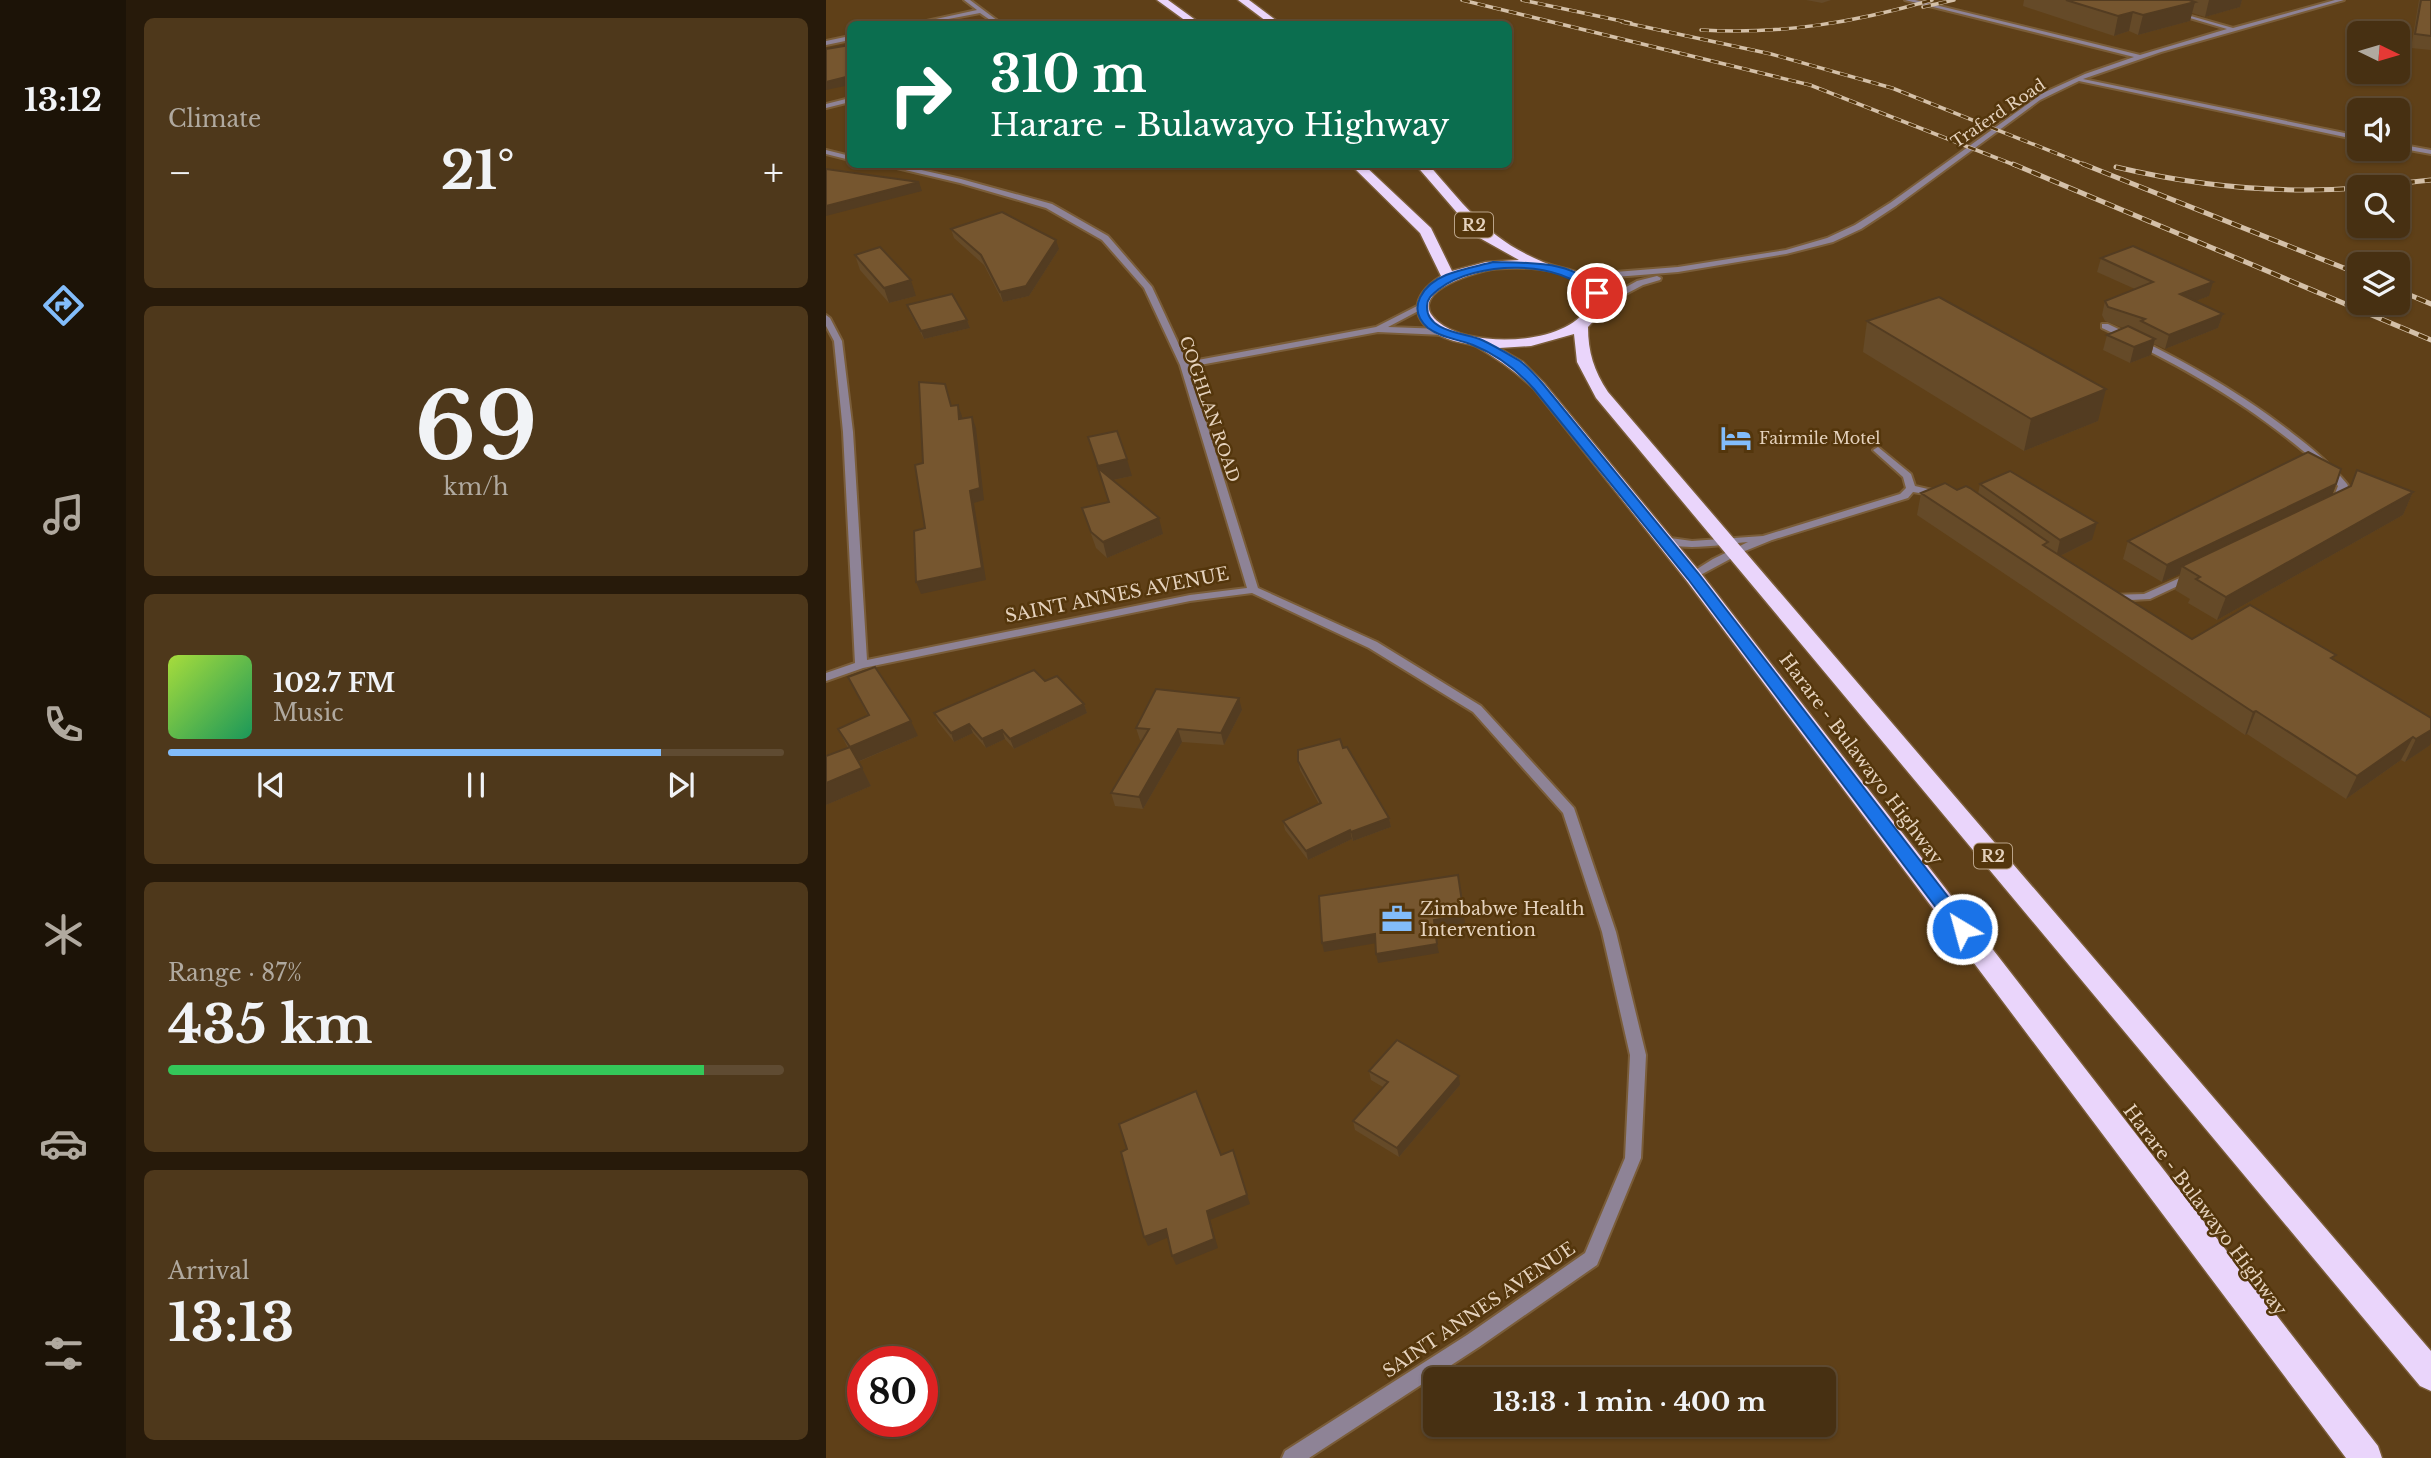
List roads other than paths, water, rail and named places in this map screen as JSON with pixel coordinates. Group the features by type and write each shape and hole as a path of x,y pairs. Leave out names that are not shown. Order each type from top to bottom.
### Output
{"highway":[{"path":"1162,0 1192,21"},
{"path":"1243,0 1272,21"},
{"name":"R2","path":"1360,168 1426,232 1448,277"},
{"name":"R2","path":"1425,168 1483,234 1497,244 1543,266 1572,274 1588,283 1597,293 1598,305"},
{"name":"R2","path":"1421,306 1424,295 1448,277 1493,265 1543,266"},
{"name":"Harare - Bulawayo Highway","path":"1443,332 1477,342 1535,342 1561,336 1581,326 1594,316 1598,305"},
{"path":"1421,306 1423,316 1443,332"},
{"name":"Harare - Bulawayo Highway","path":"1581,326 1580,348 1585,368 1602,395 2431,1375"},
{"name":"Harare - Bulawayo Highway","path":"1477,342 1518,365 1693,576 2366,1458"}],"street":[{"path":"967,0 995,21"},
{"path":"1908,0 2141,57"},
{"name":"Traferd Road","path":"1572,274 1630,275 1684,270 1795,251 1827,241 1857,227 2053,90 2141,57 2342,0"},
{"path":"2169,10 2235,30"},
{"path":"931,21 981,11"},
{"path":"826,43 847,39"},
{"path":"2080,81 2347,136"},
{"path":"826,106 847,101"},
{"path":"2410,148 2431,152"},
{"path":"826,152 847,157"},
{"name":"COGHLAN ROAD","path":"901,168 961,181 1049,206 1105,238 1148,287 1184,365 1254,590"},
{"name":"Traferd Road","path":"1598,305 1640,283 1684,270"},
{"path":"1377,329 1421,306"},
{"path":"826,318 838,341 848,432 861,666"},
{"path":"2105,326 2161,352 2225,387 2332,470 2343,486 2337,505 2325,510"},
{"path":"1184,365 1377,329 1443,332"},
{"path":"1878,450 1902,468 1908,476 1911,488"},
{"path":"1693,576 1731,546 1904,496 1911,488"},
{"path":"1911,488 1953,499"},
{"path":"2105,596 2116,599 2146,597 2206,568"},
{"name":"SAINT ANNES AVENUE","path":"826,677 861,666 1190,598 1254,590 1373,645 1477,709 1569,811 1609,932 1638,1055 1633,1158 1591,1259 1292,1458"}],"lane":[{"path":"1663,540 1731,546"}],"railway":[{"path":"1462,0 1810,85 2017,166"},
{"path":"1522,0 1631,23"},
{"path":"1701,30 1789,29 1875,15 1932,0"},
{"path":"1923,7 1954,0"},
{"path":"1622,22 1771,54 1892,88 2088,166"},
{"path":"2013,164 2431,340"},
{"path":"2083,164 2347,269"},
{"path":"2116,167 2236,187 2347,189"},
{"path":"2410,182 2431,180"},
{"path":"2410,295 2431,304"}],"place":[{"name":"Fairmile Motel","path":"1736,438"},
{"name":"Zimbabwe Health Intervention","path":"1397,919"}]}
